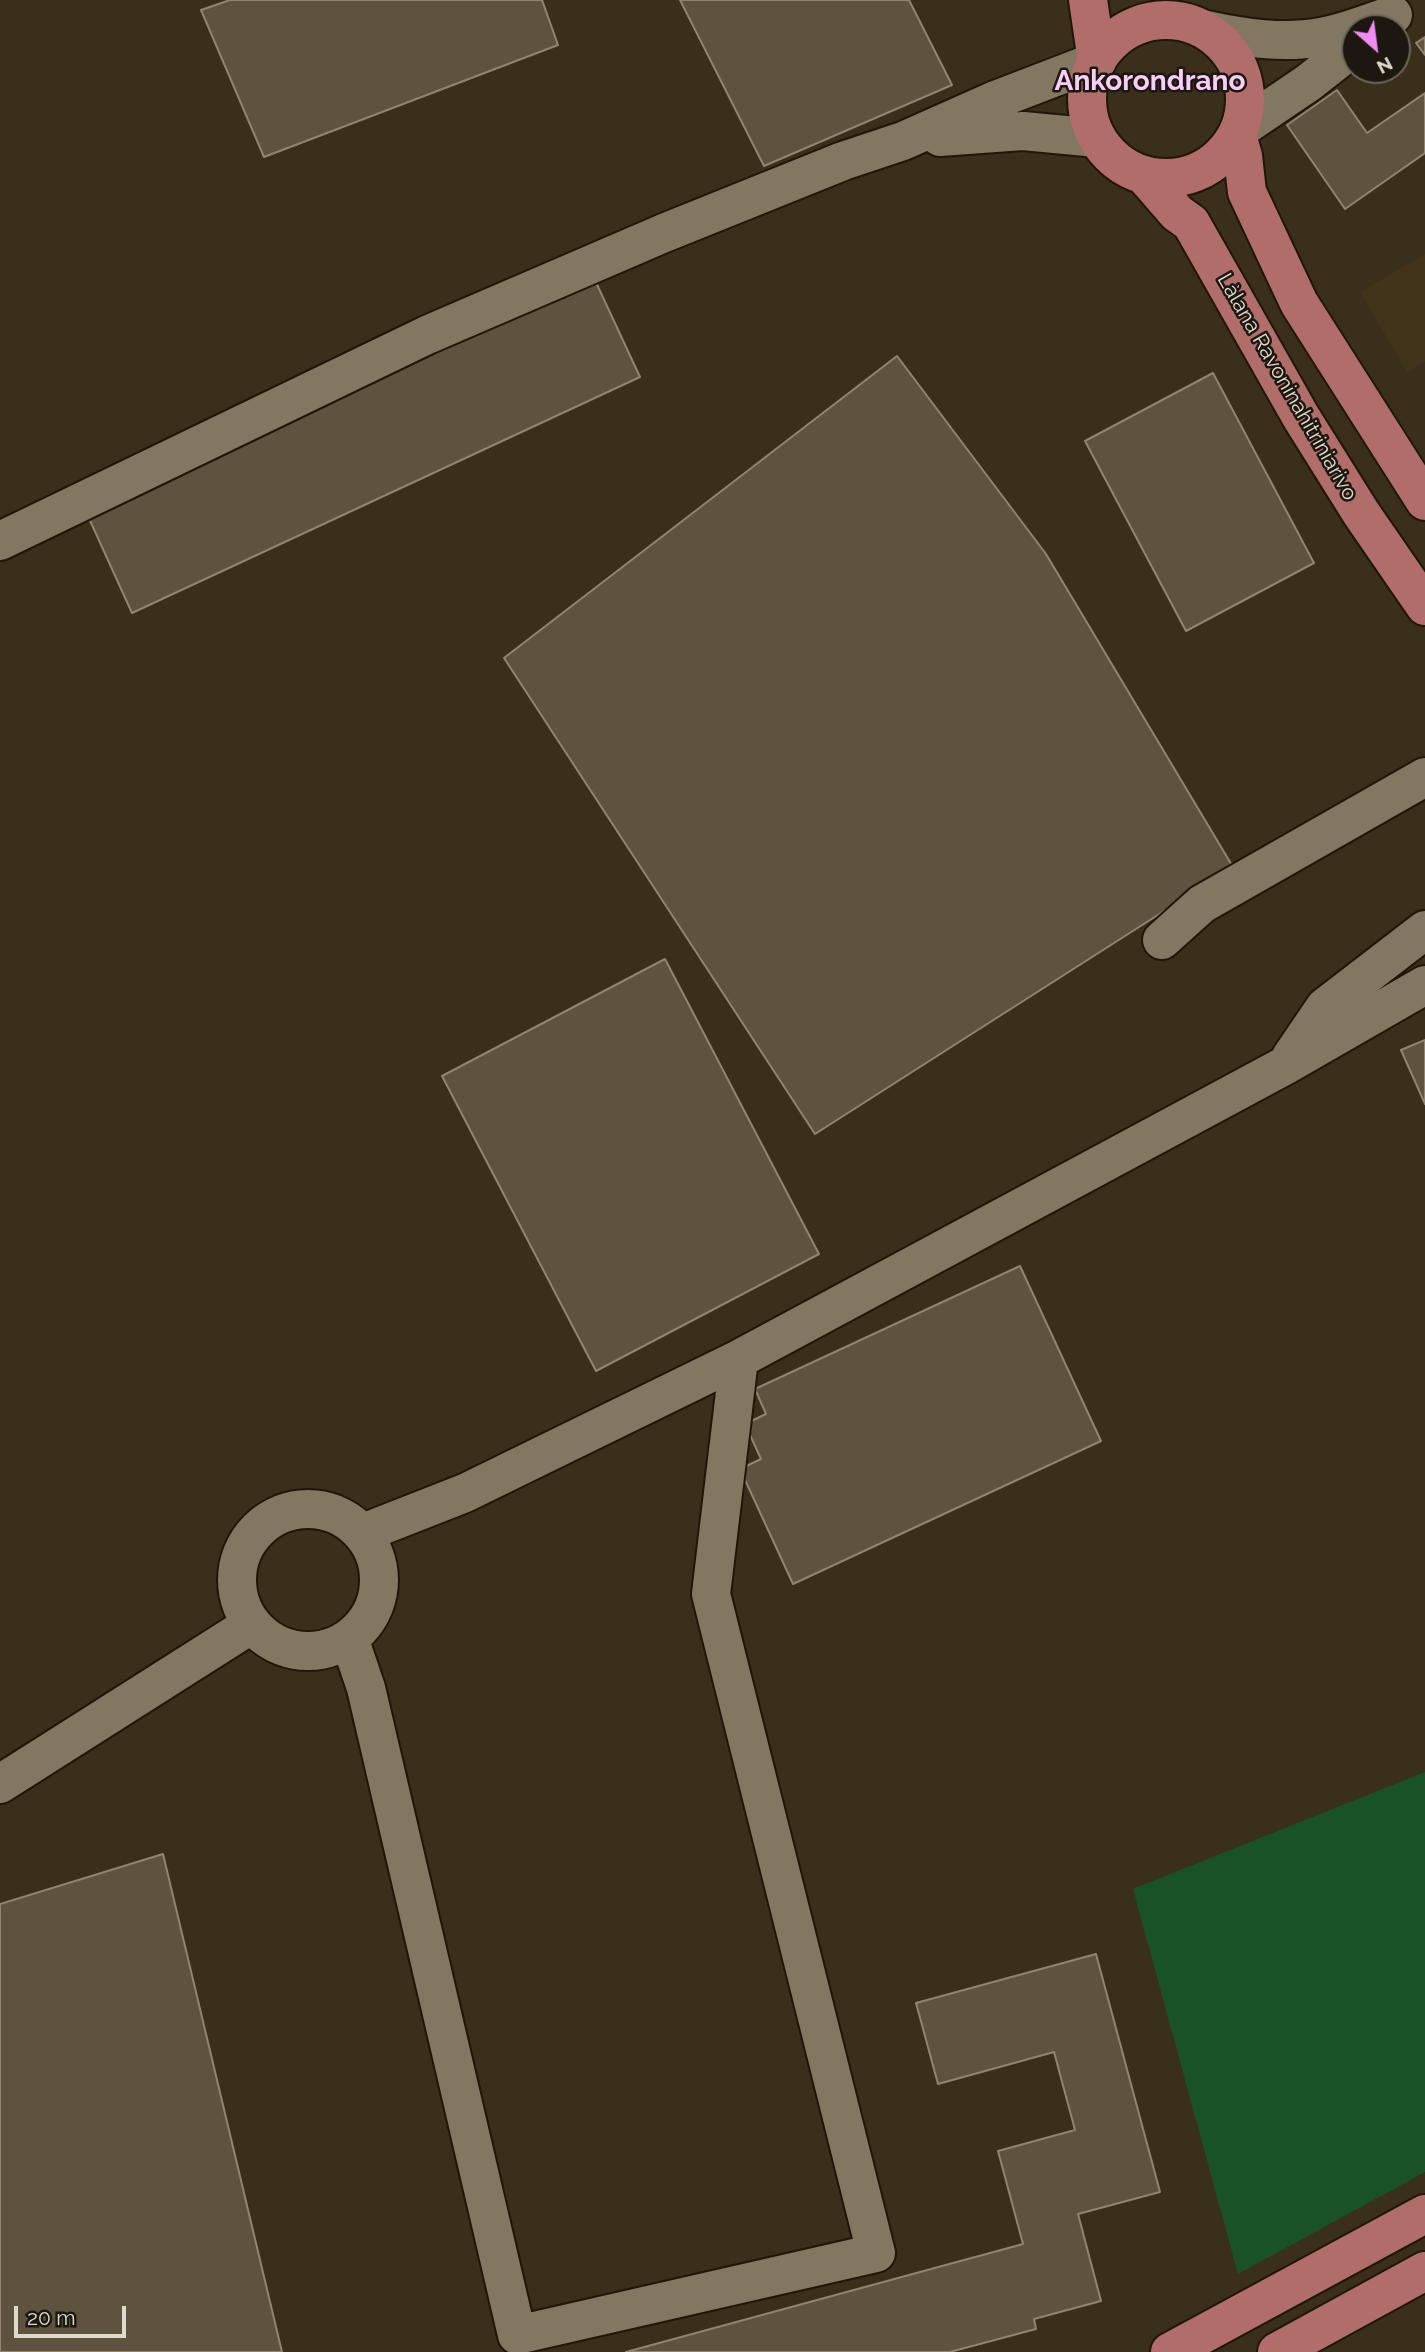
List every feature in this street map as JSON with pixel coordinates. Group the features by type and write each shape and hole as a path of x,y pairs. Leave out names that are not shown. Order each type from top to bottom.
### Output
{"main road":[{"name":"Làlana Ravoninahitriniarivo","path":"1088,0 1097,61"},
{"name":"Làlana Ravoninahitriniarivo","path":"1194,18 1146,22 1130,28 1104,48 1089,80 1087,95 1088,110 1097,138 1117,161 1144,175 1173,178 1188,175 1216,160 1239,132"},
{"path":"1194,18 1222,41 1234,56 1242,73 1246,110 1239,132 1247,191 1294,292 1425,501"},
{"name":"Làlana Ravoninahitriniarivo","path":"1144,175 1177,213 1191,223 1301,417 1361,513 1425,606"},
{"path":"1170,2352 1425,2214"},
{"path":"1277,2352 1425,2271"}],"street":[{"path":"1194,18 1243,38 1319,38 1341,31"},
{"path":"1239,132 1341,57"},
{"path":"0,541 426,335 677,228 843,161 903,141 993,101 1097,61"},
{"path":"903,141 1023,131 1097,138"},
{"path":"1162,940 1202,904 1425,777"},
{"path":"1286,1065 1325,1007 1425,930"},
{"path":"363,1533 466,1493 739,1359 1286,1065 1425,985"},
{"path":"349,1638 366,1688 517,2335 876,2253 711,1594 739,1359"},
{"path":"310,1508 329,1511 348,1520 363,1533 377,1559 380,1588 370,1617 349,1638 330,1648 309,1651 288,1648 268,1639 252,1624 242,1607 237,1587 238,1567 244,1548 256,1532 271,1519 290,1511 310,1508"},
{"path":"0,1784 252,1624"}],"shaded area":[{"path":"1425,254 1425,362 1407,372 1360,292"}],"green space":[{"path":"1425,1772 1425,2172 1238,2274 1133,1889"}],"building":[{"path":"230,0 542,0 558,45 264,157 201,10"},
{"path":"680,0 909,0 952,85 764,166"},
{"path":"1425,37 1425,55 1416,43"},
{"path":"1337,90 1367,133 1425,93 1425,153 1345,209 1287,125"},
{"path":"594,278 640,377 132,613 87,514"},
{"path":"897,356 1046,554 1233,867 815,1134 504,658"},
{"path":"1213,373 1314,563 1186,631 1085,441"},
{"path":"665,959 819,1254 596,1371 442,1076"},
{"path":"1425,1040 1425,1104 1401,1050"},
{"path":"1020,1266 1101,1441 793,1584 740,1469 761,1459 745,1424 766,1414 755,1389"},
{"path":"163,1854 282,2352 0,2352 0,1904"},
{"path":"1096,1954 1160,2192 1078,2214 1101,2301 1034,2319 1036,2329 950,2352 626,2352 1023,2244 998,2151 1075,2130 1054,2052 938,2084 916,2003"}],"district":[{"name":"Ankorondrano","path":"1150,82"}]}
